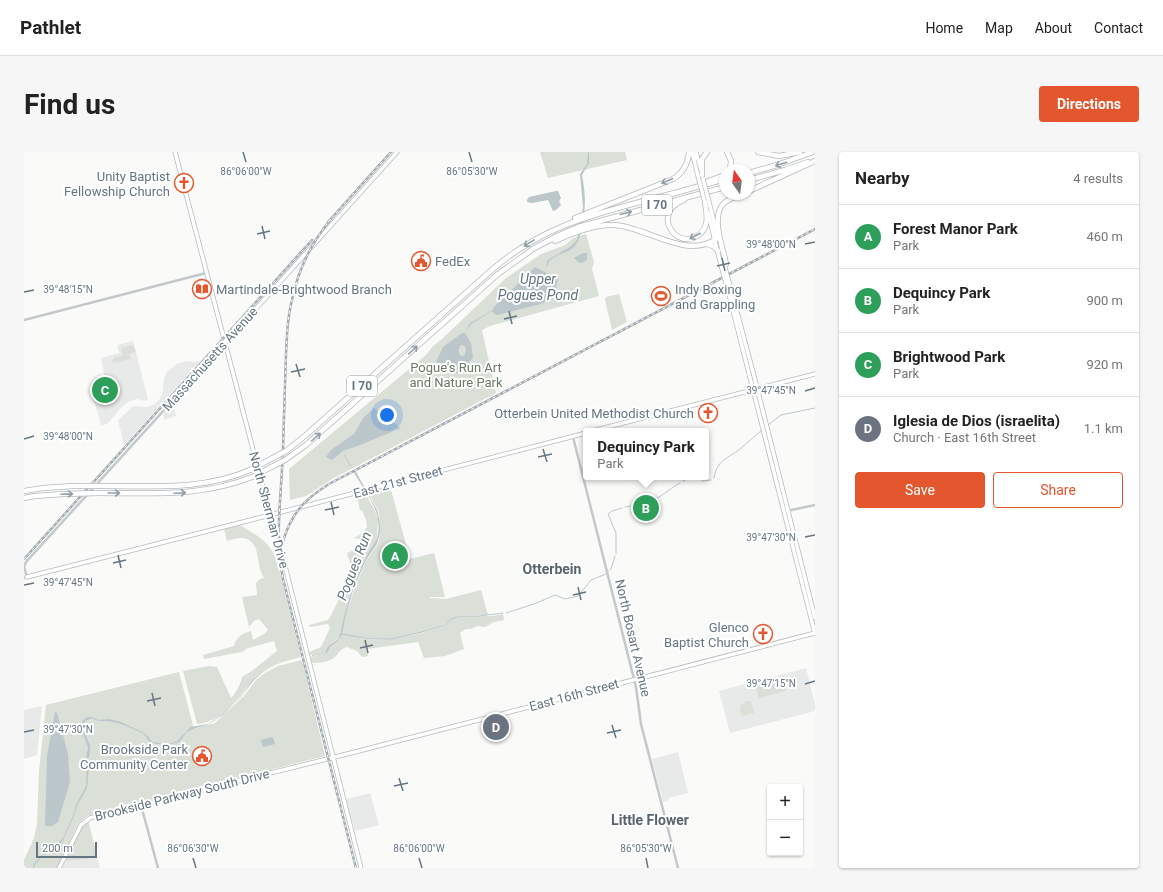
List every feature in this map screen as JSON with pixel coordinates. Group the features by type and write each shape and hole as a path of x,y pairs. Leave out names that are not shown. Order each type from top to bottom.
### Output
{"highway":[{"path":"591,213 673,179 680,174 685,167 689,152"},
{"path":"694,158 696,152"},
{"path":"701,178 702,160 707,152"},
{"path":"727,152 731,159 731,164"},
{"path":"758,152 781,156 800,152"},
{"path":"755,171 813,152"},
{"path":"755,178 815,160"},
{"path":"755,188 815,160"},
{"path":"674,193 719,177"},
{"name":"I 70","path":"24,491 73,486 181,486 199,484 231,477 250,470 286,451 306,435 494,268 519,249 547,233 577,218 591,213 719,181"},
{"name":"I 70","path":"24,498 63,494 199,492 227,486 252,477 285,460 306,445 498,274 519,258 544,243 588,226 719,188"},
{"path":"706,200 706,223 700,234 692,238 684,239 672,232 668,226 667,219 672,207 679,202 715,189"},
{"path":"724,268 726,264 717,222 718,213 725,202 729,200"},
{"path":"588,226 620,225 634,228 679,244 692,246 705,244 716,238"},
{"path":"705,244 713,246 718,251"}],"main road":[{"name":"North Sherman Drive","path":"175,152 271,515 361,868"},
{"name":"Massachusetts Avenue","path":"225,343 397,152"},
{"path":"692,152 701,178"},
{"path":"696,152 706,200 766,430 815,633"},
{"path":"716,238 718,251 724,268"},
{"path":"604,428 815,374"},
{"name":"East 21st Street","path":"25,577 271,515 583,433"},
{"path":"786,511 815,618"},
{"name":"East 16th Street","path":"333,757 815,633"},
{"name":"Brookside Parkway South Drive","path":"60,868 80,827 84,821 90,818 333,757"}],"street":[{"path":"24,320 206,273"},
{"name":"Massachusetts Avenue","path":"24,567 26,562 225,343"},
{"name":"North Bosart Avenue","path":"573,436 583,476"},
{"name":"North Bosart Avenue","path":"584,480 634,679 637,693 638,712 678,868"},
{"path":"786,511 815,505"},
{"path":"24,567 25,577"},
{"path":"141,805 158,868"}],"shaded area":[{"path":"133,341 148,399 144,401 137,399 128,402 107,424 101,425 93,397 101,389 105,379 101,358 119,353 117,345"},
{"path":"200,361 124,445 118,420 133,406 148,407 159,400 163,392 164,378 167,372 178,363"},
{"path":"173,403 176,416 164,420 163,414"},
{"path":"806,668 815,704 815,711 730,733 719,691"},
{"path":"42,706 37,755 24,759 24,710"},
{"path":"678,752 688,793 669,798 668,801 663,802 652,759"},
{"path":"370,793 379,825 355,831 346,799"},
{"path":"88,820 100,868 62,868 82,826"}],"green space":[{"path":"540,152 625,152 627,160 548,178"},
{"name":"Pogue's Run Art and Nature Park","path":"586,234 594,262 592,269 599,296 490,326 482,330 496,393 332,479 306,496 290,500 289,469 426,355 433,346 506,278 541,254 565,245 573,238"},
{"path":"619,294 627,322 612,330 605,300 606,297"},
{"path":"133,345 136,351 129,354 131,359 113,363 112,361 115,357 123,356 121,348"},
{"path":"106,380 110,397 95,402 94,397 103,387"},
{"path":"390,486 410,559 434,553 445,597 429,598 446,599 481,590 488,615 460,615 452,619 460,616 493,616 503,614 504,620 494,622 485,627 477,626 471,629 466,629 460,633 464,649 445,656 424,658 418,642 367,649 368,656 362,657 357,651 347,647 342,649 329,661 312,663 310,657 327,653 330,647 338,641 342,635 346,615 354,590 366,561 378,544 380,522 378,510 368,492","holes":["452,619 445,625 422,633 392,639 372,640 354,637 391,639 422,632 444,624"]},
{"path":"365,493 378,519 375,543 364,560 351,592 340,635 328,646 325,653 310,655 309,652 321,647 330,628 328,624 310,627 309,625 328,620 338,602 349,571 350,565 347,553 358,547 365,538 354,538 361,534 367,527 362,510 360,511 357,495"},
{"path":"652,502 654,511 641,515 638,505"},
{"path":"240,525 265,542 276,557 301,657 264,670 253,679 238,699 222,714 210,721 197,724 183,671 209,666 217,667 231,698 238,688 242,677 277,651 274,641 248,648 242,652 204,659 203,655 234,646 238,638 245,633 251,631 253,640 268,630 259,619 254,621 249,627 242,597 257,595 256,583 260,579 264,578 260,569 256,549 250,541 240,538 227,541 224,529"},
{"path":"302,660 325,756 87,816 78,824 57,868 24,868 24,860 34,838 37,824 39,771 46,705 179,672 194,729 215,723 244,696 256,680 265,673 278,666"},
{"path":"783,677 786,691 759,698 755,683"},
{"path":"746,701 751,701 754,713 742,716 740,706"},
{"path":"88,820 97,856 87,859 66,861 82,826"}],"water":[{"path":"588,152 589,163 582,175 585,202 579,239 576,245 571,249 548,263 548,260 570,247 577,240 583,207 580,174 587,164"},
{"path":"558,191 561,198 559,201 561,205 556,210 553,211 548,200 532,203 527,202 529,197"},
{"path":"583,253 587,253 587,260 581,263 574,258"},
{"name":"Upper Pogues Pond","path":"535,267 558,279 554,297 541,304 497,315 492,311 471,324 465,333 470,323 493,310 493,308"},
{"path":"462,333 465,333 471,343 473,358 459,368 458,373 449,373 449,367 436,362 443,347","holes":["461,345 465,346 466,351 464,356 460,355 459,348"]},
{"path":"374,408 401,428 343,451 332,460 326,457 331,450 354,434 363,418"},
{"path":"355,470 377,510 380,523 380,532 377,544 366,560 353,590 342,635 337,642 330,647 327,653 312,656 325,653 328,646 337,640 340,635 347,606 359,571 377,537 379,527 377,514 353,471"},
{"path":"277,664 263,672 253,681 242,696 234,704 252,680 262,672"},
{"path":"234,704 223,715 207,725 187,732 179,742 167,745 150,743 142,733 111,721 97,720 92,718 85,721 83,728 90,746 87,788 77,806 74,816 63,840 59,845 42,856 33,868 34,864 40,857 57,845 63,838 73,816 76,805 86,786 86,758 88,748 81,727 83,720 88,717 92,717 98,720 109,719 121,722 146,734 152,742 168,744 177,741 191,727 208,724"},
{"path":"55,712 57,713 68,754 70,782 58,822 52,826 45,826 47,756"},
{"path":"273,737 275,744 263,747 261,740"}],"waterway":[{"name":"Pogues Run","path":"547,266 548,262"},
{"path":"768,425 781,415 815,408"},
{"path":"714,478 715,472 720,463 740,449 762,430"},
{"name":"Pogues Run","path":"347,460 351,466"},
{"path":"701,480 711,480"},
{"path":"625,507 642,504 655,499 680,483"},
{"path":"616,553 616,533 608,514 622,508"},
{"path":"609,571 615,556"},
{"path":"506,613 534,604 555,595 565,599 578,596 591,580 606,574"},
{"path":"341,634 371,639 391,639 444,625 452,619 460,616 479,616 503,613"}],"railway":[{"path":"328,222 391,152"},
{"path":"331,219 318,237 302,267 289,314 279,514 279,547 283,579 356,868"},
{"path":"282,545 289,525 299,509 312,496 329,484 815,229"},
{"path":"24,559 312,240"}],"place":[{"name":"Unity Baptist Fellowship Church","path":"184,183"},
{"name":"FedEx","path":"421,261"},
{"name":"Martindale-Brightwood Branch","path":"202,289"},
{"name":"Indy Boxing and Grappling","path":"661,296"},
{"name":"Brightwood Park","path":"105,390"},
{"name":"Otterbein United Methodist Church","path":"708,413"},
{"name":"Dequincy Park","path":"646,508"},
{"name":"Forest Manor Park","path":"395,556"},
{"name":"Glenco Baptist Church","path":"763,634"},
{"name":"Iglesia de Dios (israelita)","path":"496,727"},
{"name":"Brookside Park Community Center","path":"202,756"}],"district":[{"name":"Otterbein","path":"552,569"},
{"name":"Little Flower","path":"650,820"}]}
